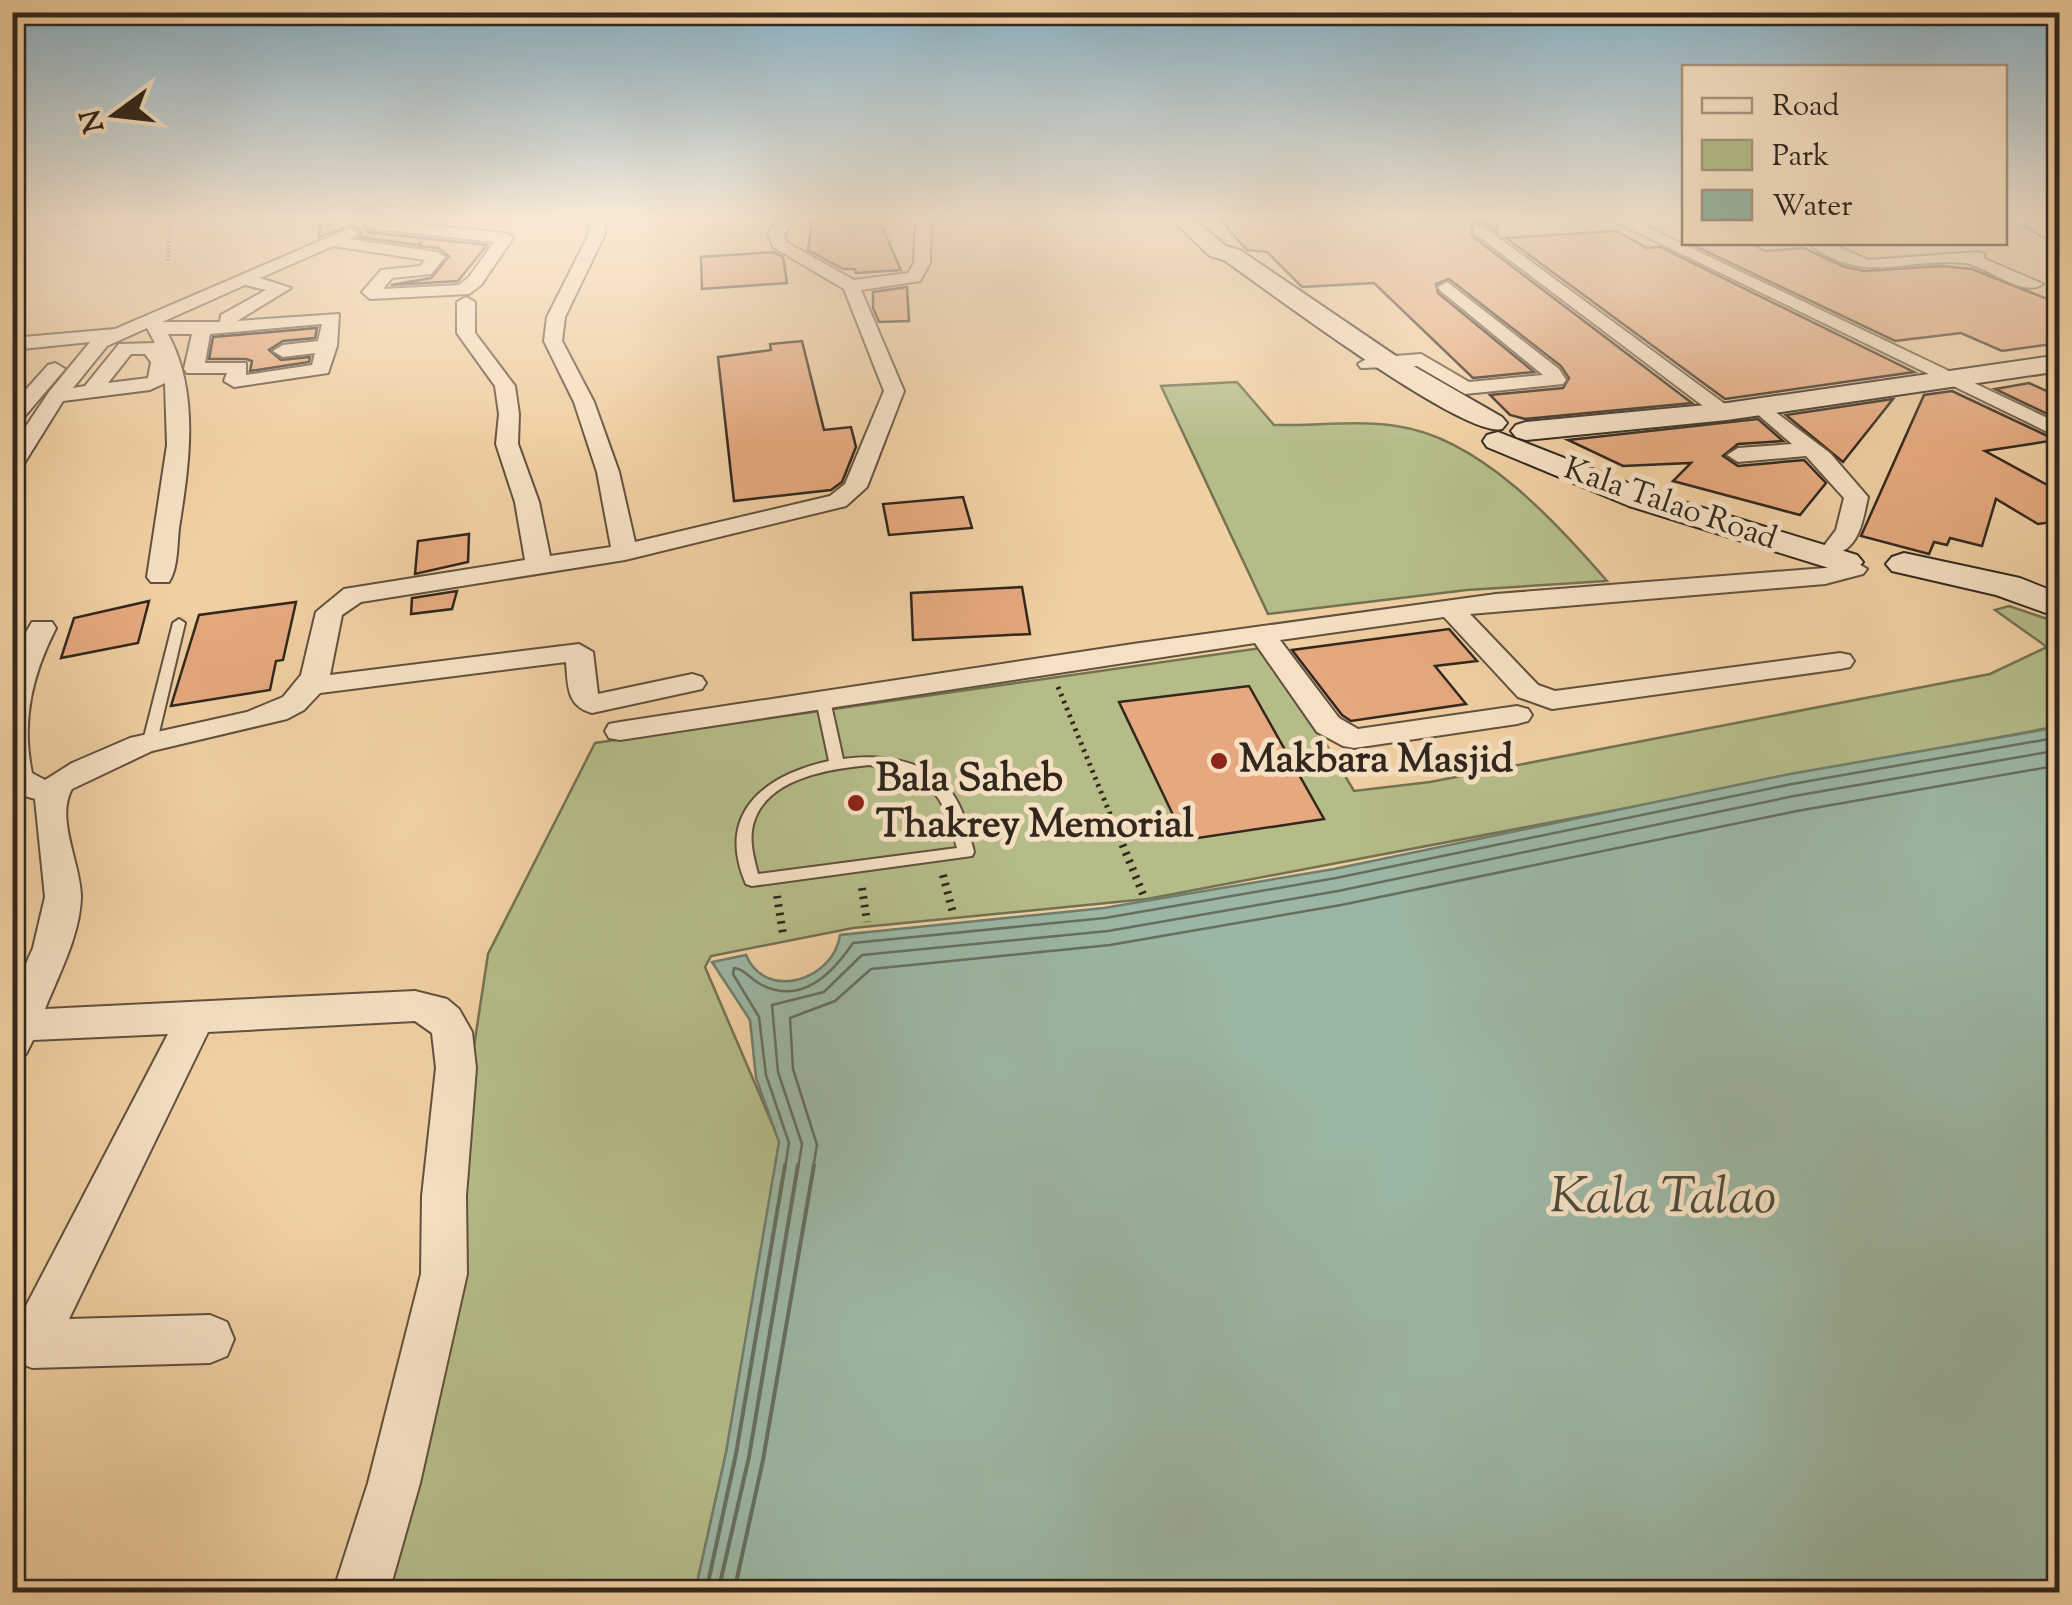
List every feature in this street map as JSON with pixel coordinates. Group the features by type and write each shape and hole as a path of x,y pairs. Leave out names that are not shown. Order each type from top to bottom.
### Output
{"street":[{"path":"55,346 100,342 154,324 214,295"},
{"path":"269,312 230,317 270,295"},
{"path":"567,295 556,317 553,341 584,402 608,472 624,552"},
{"path":"361,1592 394,1484 444,1274 444,1196 456,1068 452,1032 433,1010 416,1006 196,1017 15,1032 51,948 63,896 50,806 53,793 83,769 150,741 264,716 289,705 310,686 329,612 353,595 624,552 838,501 855,487 894,390 855,295"},
{"name":"Kala Talao Road","path":"1273,295 1378,363 1505,433 1583,469 1846,557 1873,550 1903,570 2007,600 2048,603"},
{"path":"1378,363 1420,360 1465,388 1556,380 1456,295"},
{"path":"1565,295 1722,411"},
{"path":"1776,295 2060,432"},
{"path":"466,302 466,333 505,386 509,414 507,444 527,502 539,566"},
{"path":"154,324 202,329 333,318 321,369 316,373 240,382 234,381 239,367 194,369 202,329"},
{"path":"154,324 173,363 180,411 160,577"},
{"path":"95,392 100,342"},
{"path":"12,465 49,408 100,342"},
{"path":"14,416 100,342"},
{"path":"12,344 100,342 152,348 162,366 157,381 95,392 14,416"},
{"path":"283,351 328,346"},
{"path":"1505,433 1619,425 1762,408 2060,363"},
{"path":"620,731 1442,610 1825,576 1846,557 1856,497 1811,449 1762,408"},
{"path":"1738,455 1811,449"},
{"path":"1442,610 1528,691 1552,700 1840,661"},
{"path":"1442,610 1502,683"},
{"path":"42,628 22,666 14,712 13,772 20,784 53,793"},
{"path":"1262,634 1328,726 1354,739 1517,715"},
{"path":"310,686 580,652 583,695 592,704 692,683"},
{"path":"196,1017 32,1344 210,1339"}],"lane":[{"path":"150,741 179,623"},
{"path":"823,700 837,762"},
{"path":"837,762 892,763 924,772 944,787 958,814 966,852 937,855 752,880 743,857 742,830 753,806 773,788 804,771 837,762"}],"path":[{"path":"1054,678 1142,894"},
{"path":"937,855 952,912"},
{"path":"859,866 867,922"},
{"path":"774,877 784,934"}],"green space":[{"path":"1237,382 1274,425 1381,424 1427,433 1457,447 1486,464 1540,509 1607,581 1467,590 1268,614 1161,386"},
{"path":"2009,606 2059,623 2059,726 1147,899 853,928 711,956 705,967 780,1142 726,1453 695,1592 353,1592 432,1322 488,954 595,743 1268,647 1354,791 1430,782 1990,674 2047,647 1995,610"}],"water":[{"name":"Kala Talao","path":"2059,727 2059,1592 695,1592 726,1453 779,1142 756,1078 750,1020 712,962 746,955 768,978 798,980 826,964 840,935 1104,908 1334,869 1790,774"}],"building":[{"path":"873,295 907,295 909,321 879,322"},
{"path":"1386,295 1440,295 1534,372 1473,378"},
{"path":"1469,295 1550,295 1692,403 1525,419 1510,415 1490,395 1563,388 1569,378 1561,366"},
{"path":"1583,295 1757,295 1914,372 1725,399"},
{"path":"1798,295 2037,295 2060,304 2060,343 2002,351 1961,333 1895,341"},
{"path":"317,328 315,338 283,341 269,350 281,360 310,357 309,362 250,371 252,361 246,359 209,359 213,337"},
{"path":"802,341 824,430 851,427 856,447 842,482 831,490 734,501 718,357 771,350 770,344"},
{"path":"2029,383 2060,397 2060,420 1995,389"},
{"path":"1952,391 2056,440 1985,451 2060,492 2060,521 2038,524 1996,499 1982,546 1950,538 1947,545 1934,542 1929,554 1861,536 1924,395"},
{"path":"1893,399 1843,462 1786,415"},
{"path":"1758,419 1783,441 1738,444 1723,456 1738,466 1804,460 1826,483 1800,515 1673,481 1691,463 1623,466 1568,440"},
{"path":"963,497 972,528 889,535 883,504"},
{"path":"469,534 468,562 415,574 418,541"},
{"path":"1022,587 1030,634 913,640 911,593"},
{"path":"457,591 452,609 411,614 412,598"},
{"path":"149,601 138,643 61,658 74,618"},
{"path":"296,602 283,660 276,661 270,690 171,706 199,615"},
{"path":"1449,629 1477,661 1435,666 1466,704 1351,721 1342,715 1292,650"},
{"name":"Makbara Masjid","path":"1249,686 1324,819 1185,840 1119,702"}],"place":[{"name":"Makbara Masjid","path":"1219,761"},
{"name":"Bala Saheb Thakrey Memorial","path":"856,803"}]}
